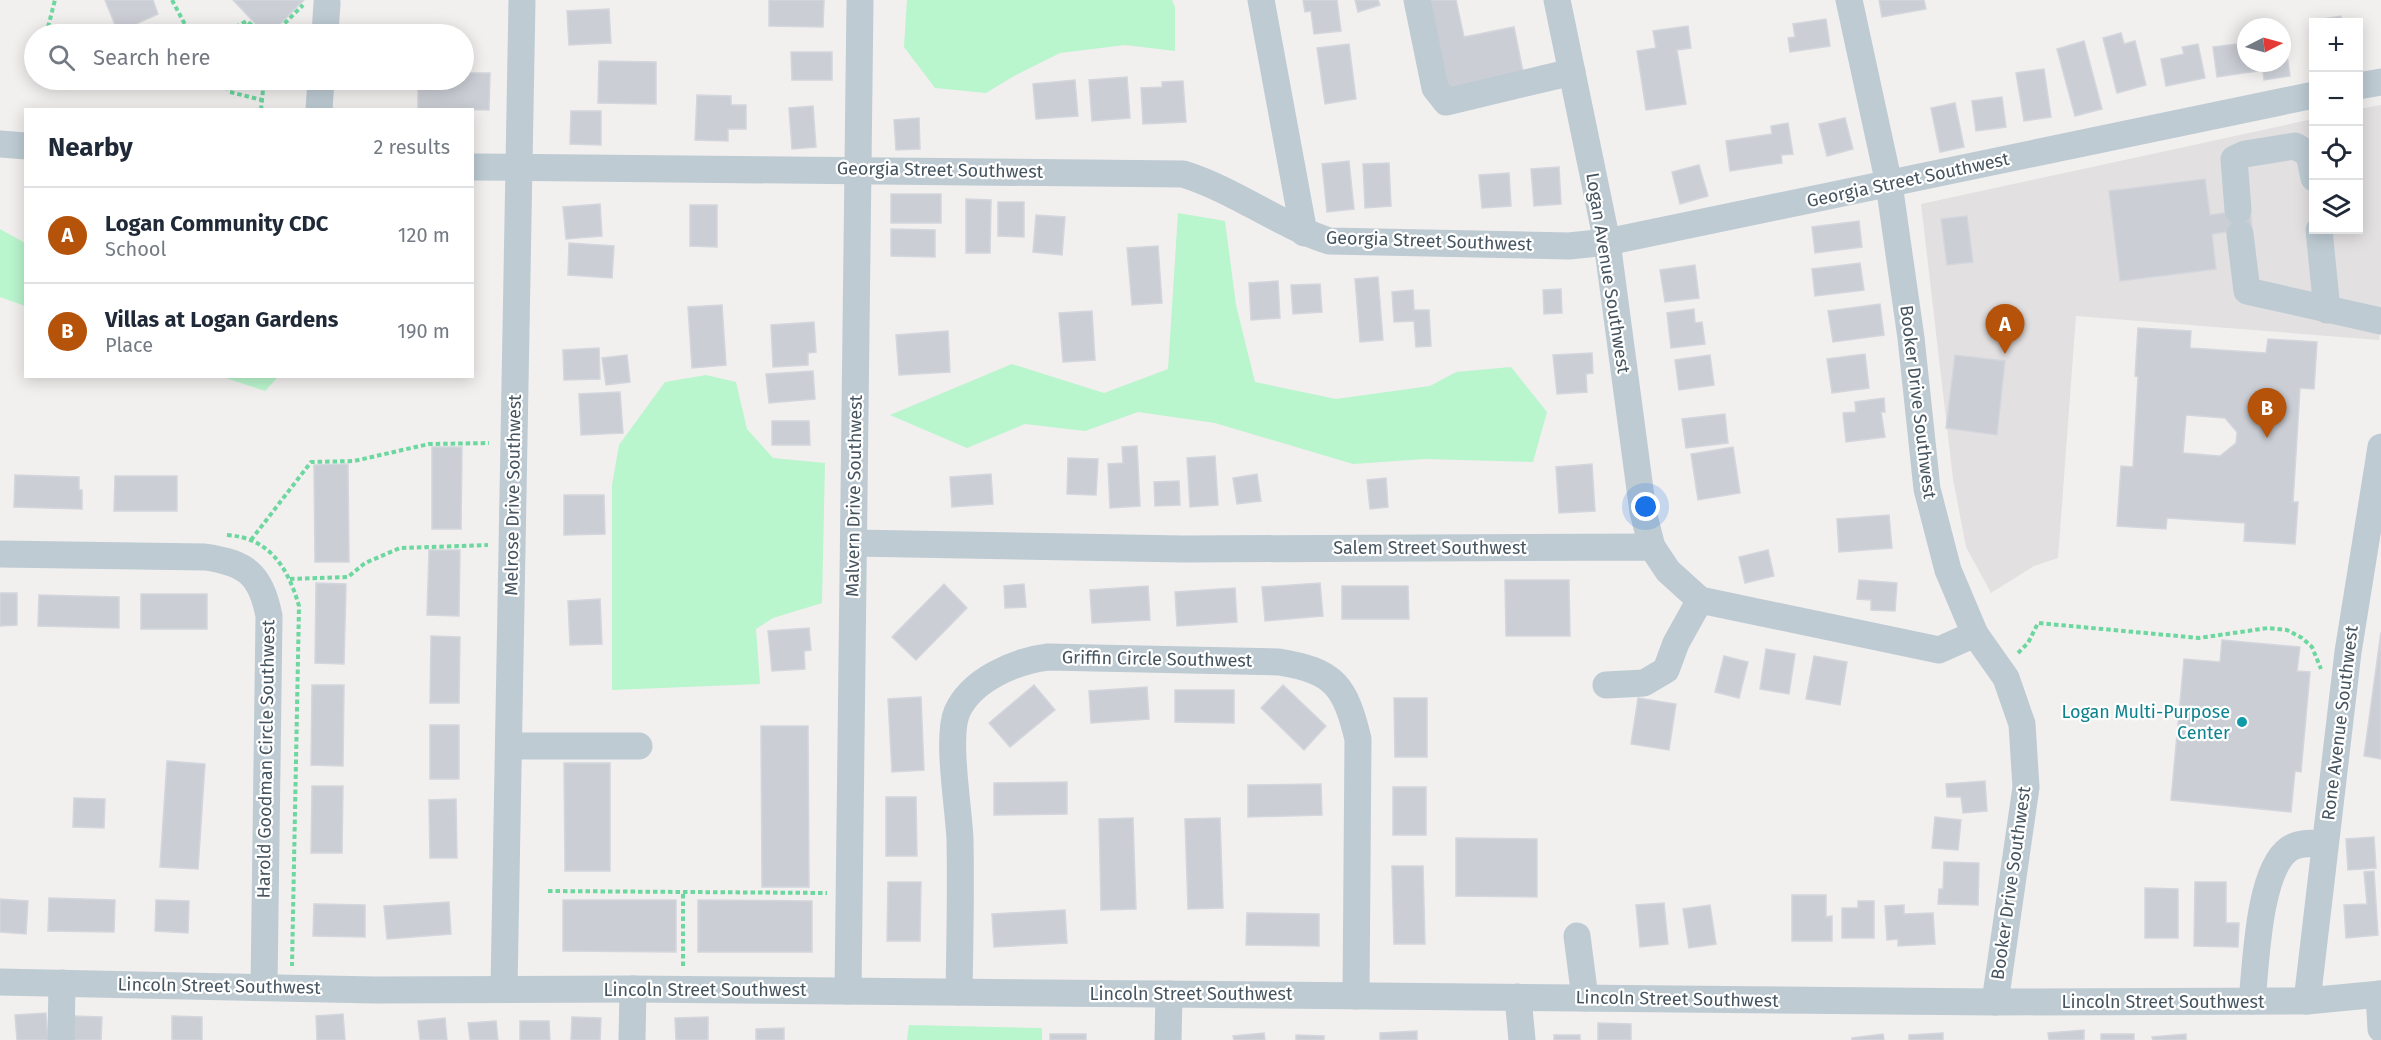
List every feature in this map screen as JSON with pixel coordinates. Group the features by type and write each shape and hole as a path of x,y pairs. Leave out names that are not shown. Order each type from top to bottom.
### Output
{"street":[{"name":"Melrose Drive Southwest","path":"504,989 522,0"},
{"name":"Malvern Drive Southwest","path":"848,991 860,0"},
{"path":"1261,0 1304,233"},
{"path":"1416,0 1435,88 1446,102 1572,72"},
{"name":"Logan Avenue Southwest","path":"1557,0 1607,242 1643,512 1652,547"},
{"name":"Booker Drive Southwest","path":"1849,0 1889,184 1911,338 1927,489 1948,570 1975,634 2006,678 2022,724 2026,787 1995,1002"},
{"path":"318,2 323,24"},
{"path":"2363,86 2381,82"},
{"path":"319,108 320,90"},
{"name":"Georgia Street Southwest","path":"474,167 1184,174 1210,182 1277,220 1304,233 1329,241 1569,246 1607,242 2309,96"},
{"path":"0,144 24,146"},
{"path":"2309,154 2295,146 2245,154 2234,159 2247,291 2381,321"},
{"path":"2319,234 2327,310"},
{"name":"Rone Avenue Southwest","path":"2307,1001 2348,652 2370,584 2381,447"},
{"name":"Salem Street Southwest","path":"854,543 1183,549 1652,547"},
{"path":"1652,547 1668,571 1700,600 1939,650 1975,634"},
{"name":"Harold Goodman Circle Southwest","path":"0,554 205,557 231,561 244,568 255,579 267,602 269,616 264,987"},
{"path":"1606,685 1644,683 1666,670 1676,643 1700,600"},
{"name":"Griffin Circle Southwest","path":"959,992 960,840 952,736 957,713 967,697 984,682 1012,665 1030,659 1048,657 1279,662 1301,665 1322,673 1340,690 1350,705 1358,739 1356,996"},
{"path":"509,746 639,746"},
{"path":"2252,1001 2258,938 2268,880 2278,861 2289,849 2305,843 2325,844"},
{"path":"1577,936 1586,998"},
{"name":"Lincoln Street Southwest","path":"0,982 292,988 633,989 1995,1002 2307,1001 2380,994"},
{"path":"62,983 62,1040"},
{"path":"632,1040 633,989"},
{"path":"1168,1040 1169,994"},
{"path":"2380,994 2381,1029"},
{"path":"1518,997 1522,1040"}],"path":[{"path":"49,24 55,0"},
{"path":"172,0 185,24"},
{"path":"288,24 318,2"},
{"path":"228,90 262,100"},
{"path":"261,108 263,90"},
{"path":"251,540 311,462 354,460 429,444 489,443"},
{"path":"222,534 251,540 270,551 287,572 299,606 292,988"},
{"path":"290,579 348,577 365,563 400,548 489,545"},
{"path":"2016,656 2028,643 2038,623 2199,638 2268,628 2287,630 2302,638 2312,647 2322,670"},
{"path":"548,891 831,893"},
{"path":"683,892 683,967"}],"shaded area":[{"path":"2381,105 2381,325 2379,340 2076,316 2058,558 2034,566 1991,593 1966,547 1953,479 1921,204 2309,120 2309,234 2363,234 2363,108"}],"green space":[{"path":"907,0 1172,0 1175,7 1175,51 1125,45 1060,53 986,93 935,88 904,47"},
{"path":"1178,213 1225,221 1236,305 1255,382 1336,399 1430,386 1456,372 1511,367 1547,412 1533,462 1425,459 1353,464 1215,423 1138,412 1085,431 1025,424 967,448 890,415 1012,364 1104,393 1168,369"},
{"path":"0,229 24,242 24,306 0,297"},
{"path":"706,375 736,382 747,429 773,458 825,463 822,603 773,618 756,629 760,684 612,690 612,485 619,445 665,382"},
{"path":"226,378 277,378 265,391"},
{"path":"909,1025 1042,1028 1042,1040 907,1040"}],"building":[{"path":"105,0 153,0 158,14 136,24 115,24"},
{"path":"233,0 304,0 280,24 256,24"},
{"path":"769,0 824,0 823,27 769,26"},
{"path":"1303,0 1337,0 1341,31 1314,34 1311,11 1305,12"},
{"path":"1355,0 1378,0 1380,5 1358,12"},
{"path":"1429,0 1456,0 1464,37 1514,27 1524,77 1447,92"},
{"path":"1879,0 1924,0 1926,9 1882,17"},
{"path":"609,9 611,43 569,45 567,11"},
{"path":"1826,19 1830,46 1790,52 1788,38 1795,37 1793,24"},
{"path":"1688,26 1691,48 1677,50 1686,104 1646,110 1637,51 1656,48 1653,31"},
{"path":"2121,33 2124,44 2135,41 2146,85 2117,93 2103,38"},
{"path":"2084,41 2102,109 2075,116 2057,49"},
{"path":"1349,44 1356,99 1325,104 1317,48"},
{"path":"2198,44 2205,78 2166,86 2161,59 2184,54 2182,47"},
{"path":"2237,44 2237,72 2250,72 2217,77 2213,47"},
{"path":"791,52 832,52 832,80 792,80"},
{"path":"599,61 656,62 656,104 598,103"},
{"path":"2044,69 2051,117 2024,121 2016,73"},
{"path":"2263,72 2289,72 2290,76 2264,80"},
{"path":"474,73 490,73 489,110 418,108 418,90 474,90"},
{"path":"1127,77 1130,118 1092,121 1089,80"},
{"path":"1075,80 1078,116 1036,119 1033,84"},
{"path":"1183,81 1186,122 1143,124 1141,88 1162,87 1162,82"},
{"path":"697,95 731,96 731,105 746,105 746,129 728,129 728,141 695,140"},
{"path":"2002,97 2006,127 1976,131 1972,101"},
{"path":"1955,103 1964,147 1940,152 1931,108"},
{"path":"813,106 816,147 792,149 789,108"},
{"path":"571,111 601,111 601,145 570,144"},
{"path":"919,118 920,149 896,150 894,120"},
{"path":"1845,118 1853,149 1827,156 1819,124"},
{"path":"1788,123 1793,154 1781,155 1782,163 1730,171 1726,141 1772,134 1771,126"},
{"path":"1349,161 1354,209 1327,212 1322,164"},
{"path":"1389,163 1391,206 1365,208 1363,164"},
{"path":"1699,165 1708,196 1680,204 1672,172"},
{"path":"1559,167 1561,204 1534,206 1531,169"},
{"path":"1509,173 1511,206 1482,208 1479,175"},
{"path":"2205,179 2210,215 2250,209 2252,229 2212,234 2216,269 2120,281 2109,191"},
{"path":"891,194 941,194 941,223 891,223"},
{"path":"966,199 991,200 990,253 966,253"},
{"path":"998,202 1024,202 1024,237 998,236"},
{"path":"600,204 602,236 566,239 563,207"},
{"path":"690,205 717,205 717,247 690,246"},
{"path":"1036,215 1065,217 1062,255 1033,252"},
{"path":"1967,216 1973,262 1947,265 1941,219"},
{"path":"1859,221 1862,247 1815,253 1812,227"},
{"path":"891,229 935,230 935,257 891,256"},
{"path":"569,243 614,246 612,278 568,275"},
{"path":"1158,246 1162,303 1132,305 1127,248"},
{"path":"1860,263 1864,290 1815,296 1812,269"},
{"path":"1695,265 1699,298 1665,302 1660,270"},
{"path":"1378,277 1383,340 1360,342 1355,279"},
{"path":"1278,281 1280,318 1251,320 1249,283"},
{"path":"1320,284 1322,312 1293,314 1291,285"},
{"path":"1561,289 1562,313 1544,314 1543,290"},
{"path":"1413,290 1414,310 1429,310 1431,346 1416,347 1414,321 1394,322 1392,292"},
{"path":"1880,304 1884,335 1833,342 1828,311"},
{"path":"722,305 726,365 692,368 688,307"},
{"path":"1694,309 1695,323 1702,322 1705,344 1671,348 1667,313"},
{"path":"1092,311 1095,360 1063,362 1059,313"},
{"path":"814,322 816,352 808,353 808,365 773,367 771,325"},
{"path":"2138,328 2191,331 2190,348 2266,353 2268,339 2317,342 2314,389 2300,388 2293,502 2298,502 2295,544 2244,541 2245,523 2167,518 2166,529 2117,526 2121,466 2133,467 2138,377 2135,376","holes":["2186,415 2225,418 2237,432 2236,443 2220,456 2183,453"]},
{"path":"948,331 950,372 899,375 896,335"},
{"path":"599,348 600,379 564,380 563,350"},
{"path":"1592,353 1593,373 1586,374 1587,392 1557,394 1553,355"},
{"path":"1865,354 1869,388 1832,393 1827,359"},
{"path":"627,355 630,382 606,385 602,358"},
{"path":"1710,355 1714,385 1679,390 1675,360"},
{"path":"1955,355 2005,361 1997,435 1946,428"},
{"path":"813,371 815,399 769,403 766,374"},
{"path":"620,392 623,433 581,435 579,394"},
{"path":"1884,398 1885,412 1881,412 1885,437 1846,442 1843,413 1856,412 1855,402"},
{"path":"1725,414 1728,443 1686,448 1682,419"},
{"path":"772,421 809,421 810,445 772,445"},
{"path":"1137,446 1140,506 1110,508 1108,464 1123,463 1122,447"},
{"path":"432,447 462,447 461,529 432,529"},
{"path":"1733,447 1740,493 1698,500 1691,454"},
{"path":"1215,456 1218,505 1190,507 1187,458"},
{"path":"1068,458 1098,459 1096,495 1067,494"},
{"path":"348,464 349,562 315,562 314,465"},
{"path":"1592,464 1595,511 1559,513 1556,467"},
{"path":"991,474 993,504 952,507 950,477"},
{"path":"1257,474 1261,501 1237,504 1233,478"},
{"path":"15,475 79,477 82,509 14,507"},
{"path":"115,476 177,476 177,511 114,511"},
{"path":"1386,478 1388,507 1370,509 1367,480"},
{"path":"1179,481 1180,505 1155,506 1154,482"},
{"path":"564,495 604,495 605,534 564,535"},
{"path":"1889,515 1892,548 1839,552 1837,519"},
{"path":"429,550 460,550 459,616 427,615"},
{"path":"1768,550 1774,576 1745,583 1739,557"},
{"path":"1505,580 1569,580 1570,636 1506,636"},
{"path":"1859,580 1897,583 1895,611 1871,610 1871,600 1857,599"},
{"path":"316,583 346,584 344,664 315,663"},
{"path":"1320,583 1323,616 1265,621 1262,587"},
{"path":"944,584 967,608 916,660 892,637"},
{"path":"1024,584 1026,607 1005,608 1004,586"},
{"path":"1148,586 1150,620 1092,623 1090,590"},
{"path":"1342,586 1408,586 1409,619 1342,619"},
{"path":"1235,588 1237,622 1177,626 1175,592"},
{"path":"0,593 17,593 17,625 0,626"},
{"path":"141,594 207,594 207,629 141,629"},
{"path":"39,595 119,597 119,628 38,626"},
{"path":"600,599 602,644 570,645 568,601"},
{"path":"809,628 811,650 804,651 805,669 772,671 768,631"},
{"path":"2381,632 2381,759 2364,756"},
{"path":"431,636 460,637 459,703 430,703"},
{"name":"Logan Multi-Purpose Center","path":"2222,640 2300,647 2297,671 2310,672 2301,772 2295,771 2291,812 2171,800 2184,659 2220,662"},
{"path":"1766,649 1795,654 1789,694 1760,689"},
{"path":"1724,656 1748,662 1739,698 1715,692"},
{"path":"1814,656 1847,662 1840,705 1806,699"},
{"path":"312,685 344,685 343,766 311,765"},
{"path":"1034,685 1055,710 1010,747 989,723"},
{"path":"1283,685 1326,726 1304,750 1261,708"},
{"path":"1147,687 1149,719 1091,723 1089,691"},
{"path":"1175,690 1234,690 1234,723 1175,722"},
{"path":"921,697 924,770 892,772 888,699"},
{"path":"1394,698 1427,698 1427,757 1395,757"},
{"path":"1638,698 1676,704 1669,750 1631,744"},
{"path":"430,725 459,725 459,779 430,779"},
{"path":"761,726 808,726 809,887 762,887"},
{"path":"167,761 205,764 198,869 160,867"},
{"path":"564,763 610,763 610,871 565,871"},
{"path":"1985,781 1987,811 1963,813 1961,797 1947,797 1946,784"},
{"path":"1067,782 1067,814 994,815 994,783"},
{"path":"1321,784 1322,815 1248,817 1248,785"},
{"path":"312,786 343,786 342,853 311,853"},
{"path":"1393,787 1426,787 1426,835 1393,835"},
{"path":"886,797 916,797 917,856 886,856"},
{"path":"74,798 105,799 104,828 73,827"},
{"path":"456,799 457,858 430,858 429,800"},
{"path":"1935,817 1961,820 1958,850 1932,848"},
{"path":"1133,818 1136,909 1101,910 1099,819"},
{"path":"1220,818 1223,908 1188,909 1185,819"},
{"path":"2374,837 2376,868 2348,870 2346,839"},
{"path":"1456,838 1537,839 1537,897 1456,896"},
{"path":"1944,862 1979,863 1978,905 1938,904 1939,889 1943,889"},
{"path":"1392,866 1423,866 1425,944 1394,944"},
{"path":"2374,871 2378,935 2346,938 2344,905 2367,904 2364,872"},
{"path":"888,882 921,882 920,941 887,941"},
{"path":"2195,882 2226,882 2226,923 2239,923 2238,947 2194,946"},
{"path":"2145,888 2178,889 2178,938 2145,938"},
{"path":"1792,895 1826,895 1826,917 1832,916 1832,941 1792,941"},
{"path":"49,898 115,900 114,932 48,931"},
{"path":"0,899 28,901 26,934 0,932"},
{"path":"156,900 189,901 188,933 155,931"},
{"path":"563,900 676,900 676,952 563,951"},
{"path":"698,900 812,901 812,952 698,952"},
{"path":"1858,901 1874,901 1874,938 1842,938 1842,908 1858,908"},
{"path":"449,902 451,934 387,939 384,906"},
{"path":"1664,903 1668,944 1640,947 1636,905"},
{"path":"314,904 365,905 365,937 313,936"},
{"path":"1710,905 1716,944 1689,948 1683,909"},
{"path":"1904,905 1904,914 1933,913 1935,944 1898,946 1898,939 1887,940 1885,906"},
{"path":"1065,910 1067,943 994,947 992,914"},
{"path":"1247,913 1319,914 1319,946 1246,945"},
{"path":"46,1013 48,1040 17,1040 15,1015"},
{"path":"343,1014 345,1040 317,1040 316,1016"},
{"path":"72,1016 102,1017 101,1040 72,1040"},
{"path":"172,1016 202,1017 202,1040 172,1040"},
{"path":"572,1017 601,1018 600,1040 571,1040"},
{"path":"708,1017 708,1040 676,1040 675,1018"},
{"path":"445,1018 447,1040 420,1040 418,1021"},
{"path":"496,1021 498,1040 470,1040 468,1023"},
{"path":"520,1021 549,1021 550,1040 520,1040"},
{"path":"1598,1023 1631,1024 1631,1040 1598,1040"},
{"path":"784,1028 784,1040 756,1040 756,1029"},
{"path":"2084,1030 2084,1040 2049,1040 2048,1033"},
{"path":"1417,1031 1417,1040 1380,1040 1380,1033"},
{"path":"1264,1033 1265,1040 1234,1040 1233,1036"},
{"path":"1943,1033 1943,1040 1909,1040 1909,1035"},
{"path":"1050,1034 1086,1034 1086,1040 1050,1040"},
{"path":"1883,1034 1884,1040 1852,1040 1852,1038"},
{"path":"2101,1034 2134,1034 2134,1040 2101,1040"},
{"path":"2186,1034 2186,1040 2153,1040 2152,1037"},
{"path":"1296,1035 1324,1036 1324,1040 1296,1040"},
{"path":"1554,1035 1580,1035 1580,1040 1554,1040"}],"place":[{"name":"Logan Community CDC","path":"2005,354"},
{"name":"Villas at Logan Gardens","path":"2267,438"},
{"name":"Logan Multi-Purpose Center","path":"2242,722"}]}
